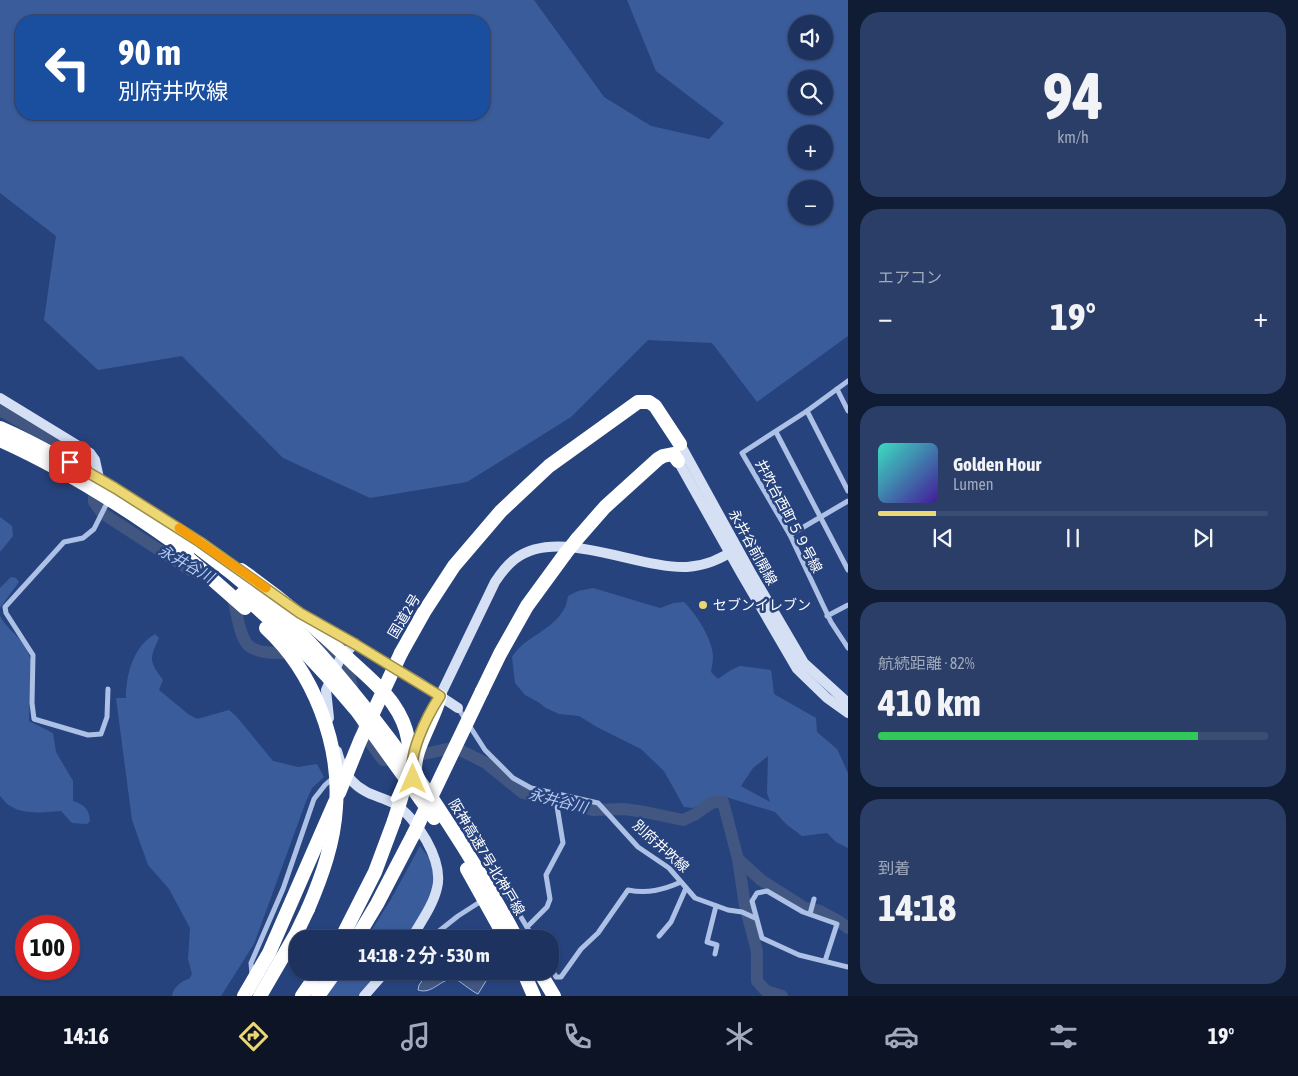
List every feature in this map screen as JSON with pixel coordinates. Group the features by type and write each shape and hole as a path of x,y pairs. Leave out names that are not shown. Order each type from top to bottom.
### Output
{"highway":[{"name":"国道2号","path":"244,996 269,953 339,794 360,741 401,653 420,618 454,566 501,511 549,466 638,402 649,402 655,406 676,439"},
{"name":"阪神高速7号北神戸線","path":"0,428 93,477 157,524 256,606 298,644 356,711 417,792 452,844 501,930"},
{"path":"663,456 676,439"},
{"name":"阪神高速7号北神戸線","path":"0,440 157,524 221,565 305,638 336,671 424,786 490,889 512,930"},
{"path":"361,930 413,835 500,654 527,606 576,539 605,507 658,459 673,454 678,461"},
{"path":"157,524 224,559 272,593 329,640 382,690 394,704 403,721 408,738 408,769 394,822 375,872 345,930"},
{"path":"157,524 276,637 298,665 312,690 330,737 334,763 336,806 333,834 327,861 296,934 260,996"},
{"path":"440,696 434,705 413,753 411,772 413,779 486,895 503,930"},
{"path":"440,696 438,708 417,754 415,763 416,778 467,856 512,930"},
{"path":"302,996 313,980"},
{"path":"318,996 330,980"},
{"path":"521,980 527,996"},
{"path":"531,980 544,995"},
{"path":"538,980 544,995"},
{"path":"542,980 544,995"}],"street":[{"name":"井吹台西町５９号線","path":"848,382 742,454 790,535 827,616 848,648"},
{"path":"837,389 848,411"},
{"path":"0,398 90,453 95,460 99,478"},
{"path":"807,411 848,491"},
{"name":"別府井吹線","path":"0,422 99,478 200,542 351,647 440,696 458,708 485,750 513,778 531,788 598,803 638,847 669,868 695,898 728,910 742,912 755,918"},
{"path":"776,432 848,570"},
{"name":"永井谷前開線","path":"676,439 733,551 797,669 827,698 848,714"},
{"name":"永井谷前開線","path":"678,461 804,663 848,703"},
{"path":"108,689 107,717 101,734 88,735 34,719 32,703 33,654 6,613 5,607 64,542 83,538 94,529 115,488"},
{"path":"790,535 848,501"},
{"path":"440,696 496,582 505,568 516,558 532,550 561,546 660,565 683,567 705,563 733,551"},
{"path":"827,616 848,605"},
{"path":"351,647 340,659 326,690 327,710 339,760 351,782 365,792 393,803 410,815 430,848 438,871 438,887 416,930"},
{"path":"252,982 251,963 283,889 314,799 330,779 346,771"},
{"path":"527,927 547,907 550,899 546,875 563,843 556,795"},
{"path":"559,977 561,977 581,949 598,933 628,890 641,893 663,890 681,882"},
{"path":"659,936 671,922 686,888"},
{"path":"490,895 499,889 506,892 529,930"},
{"path":"825,961 837,924 811,910 767,892 757,893 752,901 755,918 762,938 799,955 848,967"},
{"path":"441,930 483,900"},
{"path":"811,910 814,900"},
{"path":"714,954 717,945 707,942 716,906"},
{"path":"364,996 378,980"}],"shaded area":[{"path":"0,0 534,0 604,97 651,126 709,139 724,123 656,71 627,0 848,0 848,336 757,402 712,343 648,340 571,417 467,482 370,498 283,458 182,356 98,370 44,320 56,236 0,193"},
{"path":"0,517 12,526 13,536 0,552"},
{"path":"11,577 16,578 19,582 0,608 0,588"},
{"path":"593,588 660,608 684,602 694,613 706,634 713,655 711,672 718,679 740,666 771,670 774,694 816,718 817,732 837,749 848,773 848,848 836,842 827,833 802,836 786,824 775,812 726,797 707,801 693,808 684,807 664,771 641,749 579,716 559,714 525,695 515,683 512,657 523,644 558,618 565,608 568,596 578,591","holes":["768,756 767,793 770,802 741,786 753,768"]},
{"path":"0,616 25,646 31,661 29,721 53,733 56,752 73,781 73,801 81,804 89,813 90,821 87,824 72,823 61,811 36,812 18,810 9,805 0,796"},
{"path":"155,634 159,638 153,651 152,660 163,680 159,690 197,719 229,710 273,761 298,767 317,764 324,777 312,788 305,804 254,944 221,996 172,996 176,987 189,979 192,974 188,959 190,928 169,889 148,865 132,820 116,698 126,698 127,680 132,662 141,646"},
{"path":"420,846 432,863 433,884 426,904 410,930 372,930"},
{"path":"338,980 372,980 358,996 326,996"},
{"path":"423,980 448,980 423,991 418,990"},
{"path":"457,980 487,980 478,994"}],"waterway":[{"name":"永井谷川","path":"0,410 89,461 90,469"},
{"name":"永井谷川","path":"94,497 94,502 102,513 190,570 207,575"},
{"name":"永井谷川","path":"232,595 240,627 247,644 254,649 274,653 332,650 346,663 354,695"},
{"name":"永井谷川","path":"363,726 367,738 383,760 396,760 447,749 460,750 486,763 523,793 571,803 593,810 624,809 683,820 713,802 723,802 738,859 745,906 757,951 757,981 766,991 782,996"},
{"path":"738,859 761,880 805,908 820,911 848,928"}],"slow traffic":[{"path":"179,528 266,588"}],"place":[{"name":"セブンイレブン","path":"703,605"}],"route":[{"path":"70,462 200,542 300,613 418,681 440,696 434,705 413,753 411,772 413,779"}]}
